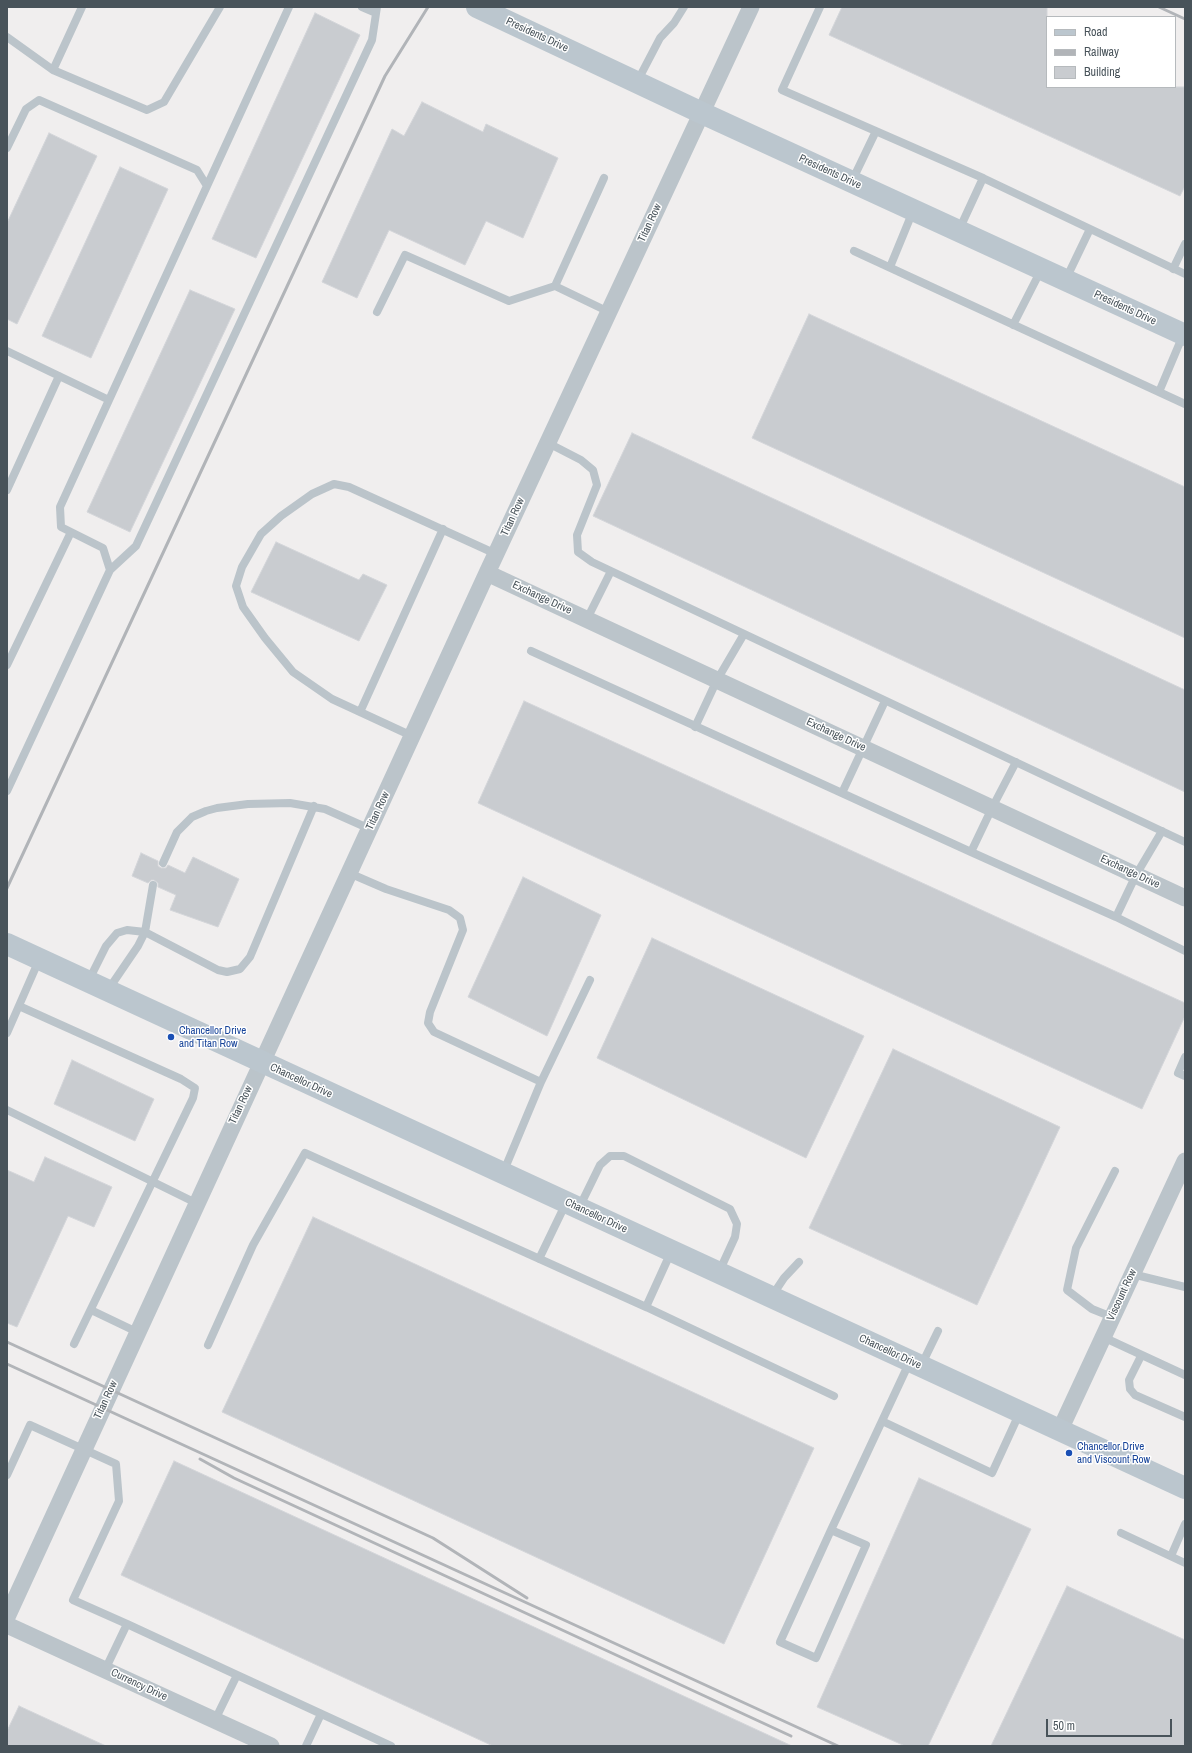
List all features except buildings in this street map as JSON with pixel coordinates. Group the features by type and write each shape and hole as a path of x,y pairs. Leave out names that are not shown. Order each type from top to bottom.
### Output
{"street":[{"name":"Presidents Drive","path":"477,7 702,113 1184,335"},
{"name":"Titan Row","path":"7,1617 261,1062 751,7"},
{"name":"Exchange Drive","path":"487,573 1185,898"},
{"name":"Chancellor Drive","path":"7,944 1185,1488"},
{"name":"Viscount Row","path":"1060,1430 1185,1161"},
{"name":"Currency Drive","path":"7,1625 271,1746"}],"lane":[{"path":"53,70 82,7"},
{"path":"7,37 53,70 147,110 164,102 220,7"},
{"path":"110,570 103,548 61,527 60,507 289,7"},
{"path":"7,791 110,570 136,546 372,40 376,10 362,7"},
{"path":"637,82 660,38 674,23 684,7"},
{"path":"820,7 782,90 983,178 1185,274"},
{"path":"7,148 26,109 40,100 197,170 207,186"},
{"path":"852,182 876,131"},
{"path":"556,286 604,178"},
{"path":"958,231 983,178"},
{"path":"890,267 913,210"},
{"path":"1066,281 1090,229"},
{"path":"1173,269 1185,244"},
{"path":"854,251 1185,404"},
{"path":"377,312 405,255 510,301 556,286 609,312"},
{"path":"1013,325 1041,269"},
{"path":"1159,392 1184,335"},
{"path":"7,351 109,400"},
{"path":"7,490 59,376"},
{"path":"548,443 581,460 593,470 597,485 578,534 578,552 592,562 1185,842"},
{"path":"412,736 332,699 293,672 265,638 243,606 236,586 242,567 261,534 281,516 312,494 334,484 349,487 443,528 496,554"},
{"path":"360,712 443,528"},
{"path":"7,665 71,532"},
{"path":"588,619 611,571"},
{"path":"695,727 717,680 744,634"},
{"path":"531,651 695,727 1116,917 1185,950"},
{"path":"842,793 885,701"},
{"path":"971,852 1016,762"},
{"path":"163,863 177,832 192,817 206,811 233,806 274,802 314,806 335,812 370,828"},
{"path":"98,986 106,946 117,934 127,930 145,932 218,970 227,972 240,969 250,958 314,806"},
{"path":"1116,917 1136,875 1162,831"},
{"path":"349,873 386,889 449,910 460,918 463,930 430,1012 428,1023 434,1032 541,1082"},
{"path":"98,986 138,946 145,932 153,885"},
{"path":"7,1033 40,959"},
{"path":"503,1173 541,1082 590,980"},
{"path":"19,1006 181,1079 195,1088 193,1098 154,1182 74,1344"},
{"path":"1185,1057 1178,1073 1185,1076"},
{"path":"7,1110 196,1203"},
{"path":"208,1345 253,1245 305,1153 646,1307 834,1396"},
{"path":"539,1259 572,1205 600,1165 610,1156 624,1156 730,1209 737,1224 735,1237 719,1273"},
{"path":"1112,1317 1092,1309 1067,1290 1076,1248 1115,1171"},
{"path":"646,1307 672,1251"},
{"path":"771,1297 784,1278 799,1262"},
{"path":"1132,1274 1185,1287"},
{"path":"91,1310 137,1332"},
{"path":"832,1530 866,1545 816,1658 780,1642 882,1421 915,1363 938,1331"},
{"path":"1103,1337 1140,1356 1185,1375"},
{"path":"1140,1356 1129,1380 1130,1389 1135,1395 1185,1417"},
{"path":"882,1421 992,1473 1021,1412"},
{"path":"7,1475 30,1425 116,1464 119,1501 73,1600 391,1746"},
{"path":"1171,1556 1185,1524"},
{"path":"1121,1533 1185,1563"},
{"path":"105,1670 126,1624"},
{"path":"216,1720 237,1675"},
{"path":"306,1746 321,1714"}],"railway":[{"path":"7,888 385,76 428,7"},
{"path":"1159,7 1185,19"},
{"path":"7,1342 433,1538 527,1598"},
{"path":"7,1364 838,1746"},
{"path":"200,1459 234,1478 791,1736"}],"place":[{"name":"Chancellor Drive and Titan Row","path":"171,1037"},
{"name":"Chancellor Drive and Viscount Row","path":"1069,1453"}]}
